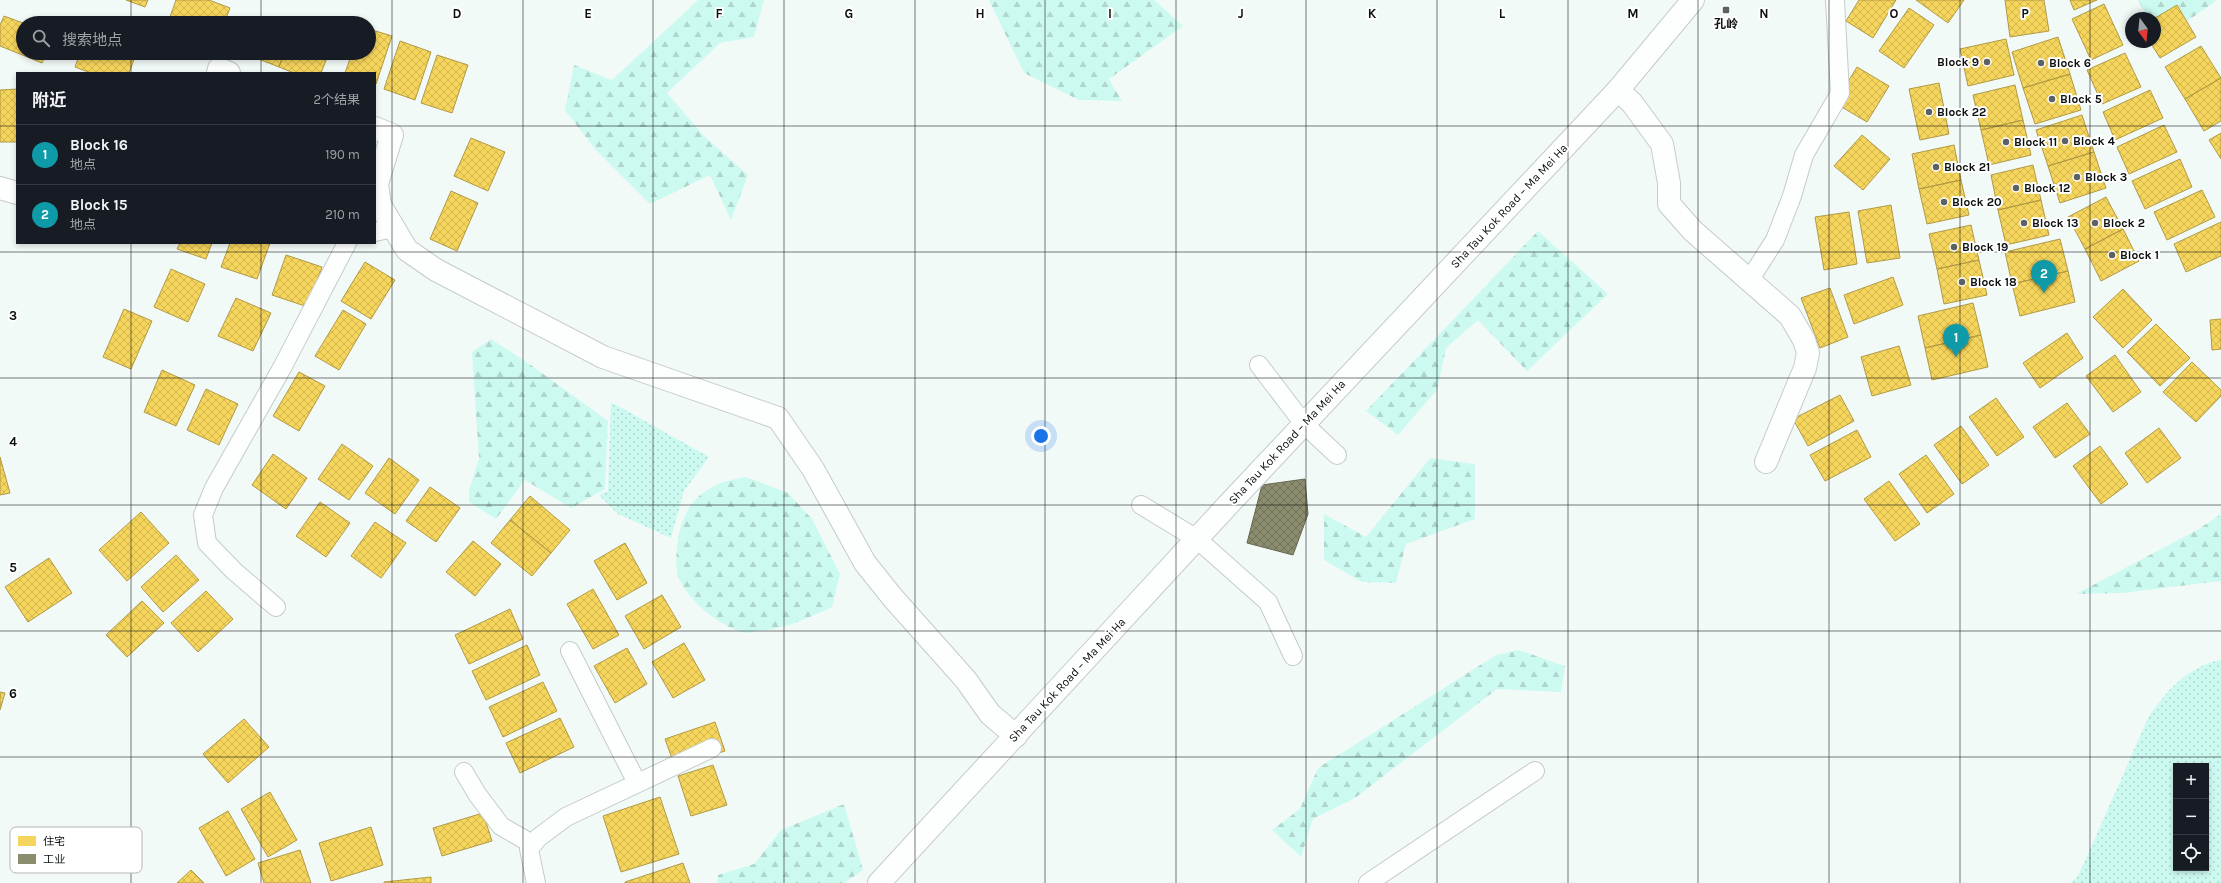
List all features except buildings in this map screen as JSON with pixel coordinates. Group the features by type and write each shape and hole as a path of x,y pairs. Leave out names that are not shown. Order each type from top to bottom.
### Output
{"street":[{"name":"Sha Tau Kok Road – Ma Mei Ha","path":"879,883 1304,424 1618,90 1693,0"},
{"path":"1618,90 1632,103 1662,144 1669,183 1670,204 1692,231 1750,279 1790,316 1799,329 1808,353 1805,368 1766,462"},
{"path":"376,128 392,135 377,184 384,230 407,250 436,270 603,357 778,418 813,469 865,563 893,598 966,680 990,714 1016,736"},
{"path":"0,188 16,193"}],"lane":[{"path":"1750,279 1775,240 1792,196 1804,154 1840,94 1835,0"},
{"path":"276,607 234,571 207,543 203,516 214,488 282,366 346,244"},
{"path":"1259,366 1304,424 1337,455"},
{"path":"1141,505 1197,539 1268,602 1293,656"},
{"path":"570,651 637,783"},
{"path":"536,883 529,854 532,844 559,821 712,748"},
{"path":"1368,883 1535,771"},
{"path":"464,772 477,794 501,826 532,844"}],"green space":[{"path":"698,0 764,0 754,37 720,43 667,93 704,136 748,175 731,220 710,175 650,204 595,149 565,110 574,65 612,80"},
{"path":"989,0 1154,0 1183,26 1109,79 1122,101 1079,100 1024,73"},
{"path":"2138,0 2217,0 2161,40 2161,12 2145,12"},
{"path":"1538,231 1608,294 1527,371 1478,320 1446,348 1437,390 1398,435 1366,411"},
{"path":"491,339 528,363 608,421 605,489 571,508 525,480 496,519 469,502 469,490 479,459 472,352"},
{"path":"611,402 709,457 684,491 671,538 618,514 599,495 608,491"},
{"path":"1430,458 1475,464 1475,519 1406,544 1396,583 1362,582 1324,560 1324,514 1366,537"},
{"path":"746,477 788,493 812,519 840,574 832,607 787,626 745,633 717,620 694,600 680,581 676,563 679,533 683,519 697,498 706,490 718,484"},
{"path":"2221,514 2221,581 2122,593 2076,594 2199,529"},
{"path":"1519,650 1565,666 1561,692 1497,689 1355,798 1313,819 1301,857 1272,830 1300,809 1318,768 1496,655"},
{"path":"2221,660 2221,883 2070,883 2077,877 2083,865 2149,716 2163,697 2180,680 2199,667"},
{"path":"844,804 863,870 844,883 718,883 718,875 754,864 781,830"}],"place":[{"name":"孔岭","path":"1726,10"},
{"name":"Block 9","path":"1987,62"},
{"name":"Block 6","path":"2041,63"},
{"name":"Block 5","path":"2052,99"},
{"name":"Block 22","path":"1929,112"},
{"name":"Block 4","path":"2065,141"},
{"name":"Block 11","path":"2006,142"},
{"name":"Block 21","path":"1936,167"},
{"name":"Block 3","path":"2077,177"},
{"name":"Block 12","path":"2016,188"},
{"name":"Block 20","path":"1944,202"},
{"name":"Block 13","path":"2024,223"},
{"name":"Block 2","path":"2095,223"},
{"name":"Block 19","path":"1954,247"},
{"name":"Block 1","path":"2112,255"},
{"name":"Block 18","path":"1962,282"},
{"name":"Block 15","path":"2044,293"},
{"name":"Block 16","path":"1956,357"}]}
